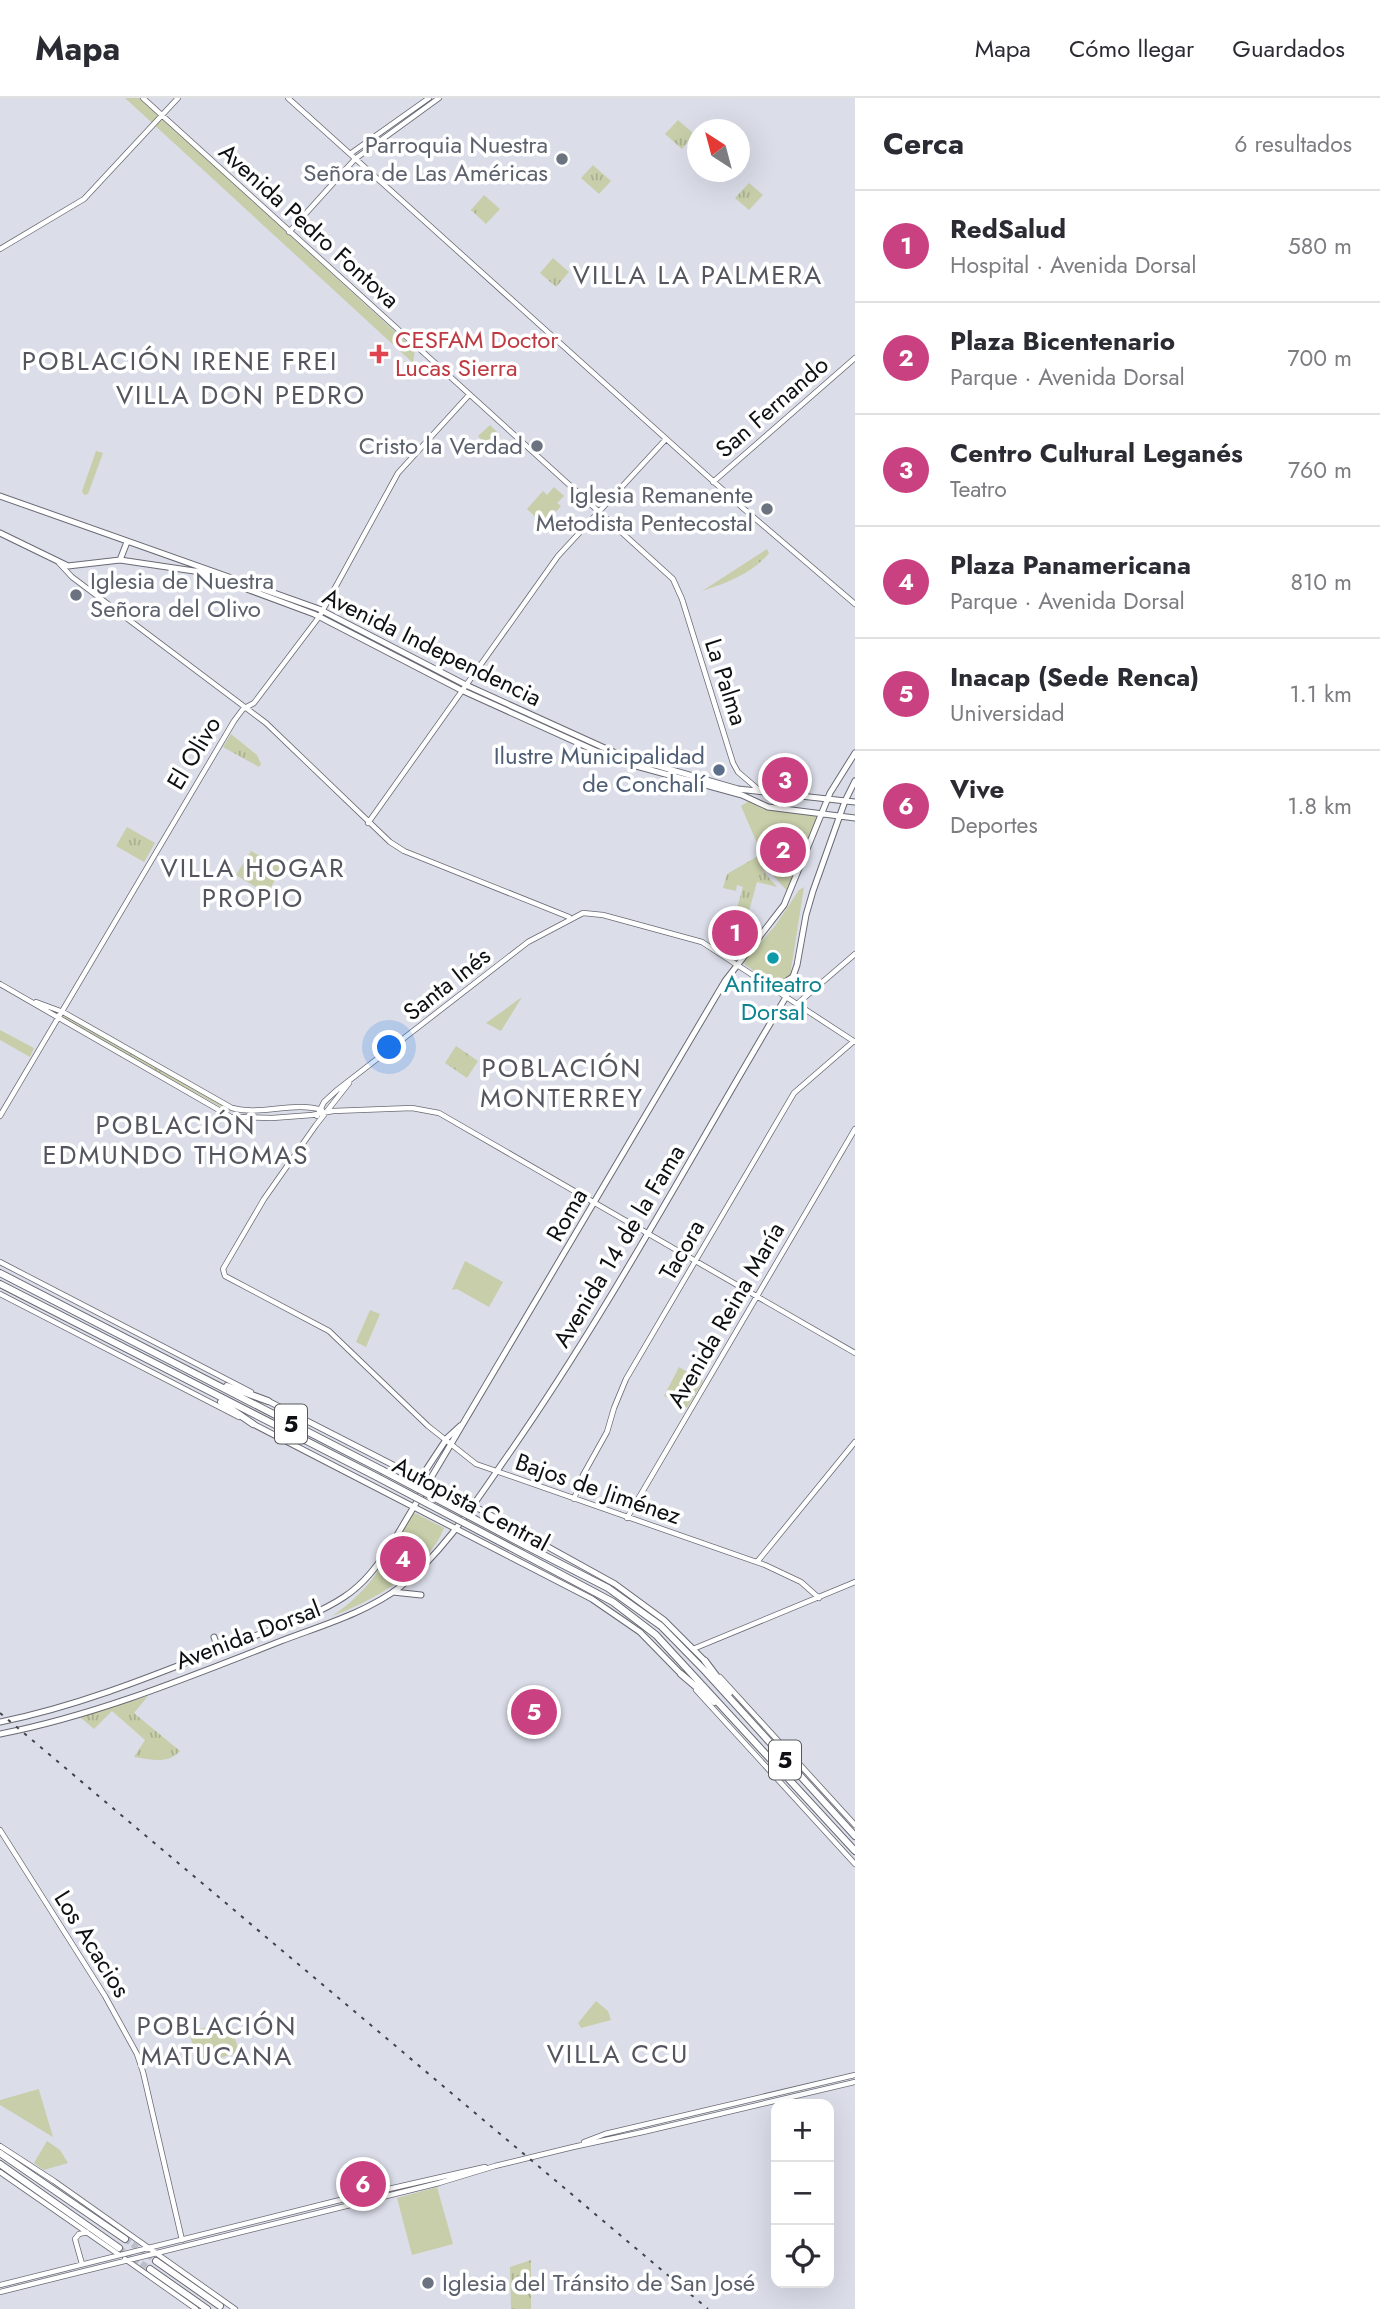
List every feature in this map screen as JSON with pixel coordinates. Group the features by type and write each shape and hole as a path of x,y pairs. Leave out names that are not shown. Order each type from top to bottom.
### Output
{"highway":[{"name":"Autopista Central","path":"0,1273 608,1588 651,1618 678,1642 855,1836"},
{"name":"Autopista Central","path":"0,1284 578,1582 636,1618 666,1644 855,1852"},
{"path":"201,1376 268,1401"},
{"path":"196,1385 253,1424"},
{"path":"705,1661 748,1720"},
{"path":"681,1674 734,1719"},
{"path":"0,2153 125,2239"},
{"path":"0,2164 119,2251"},
{"path":"156,2261 220,2306"},
{"path":"150,2269 206,2309"}],"main road":[{"name":"Avenida Independencia","path":"0,496 321,614 466,689 618,761 742,795 768,807 855,818"},
{"name":"Avenida Independencia","path":"0,533 59,563 76,566 120,560 201,572 321,614"},
{"path":"120,560 127,542"},
{"name":"Avenida Independencia","path":"466,689 620,755 738,789 855,802"},
{"path":"737,964 784,905 827,798 855,753"},
{"path":"786,997 794,976 806,915 845,801 855,781"},
{"name":"Roma","path":"427,1483 447,1443 462,1424 737,964"},
{"path":"767,985 781,985 794,976"},
{"name":"Avenida 14 de la Fama","path":"472,1506 561,1378 786,997"},
{"path":"268,1401 472,1506 626,1591 664,1620 705,1661"},
{"path":"253,1424 610,1609 650,1641 681,1674"},
{"path":"420,1479 447,1443"},
{"name":"Avenida Dorsal","path":"0,1723 78,1703 318,1610 348,1595 374,1569 427,1483"},
{"name":"Avenida Dorsal","path":"0,1734 61,1720 164,1687 366,1607 393,1592 422,1567 472,1506"},
{"path":"491,1546 500,1542 504,1536 503,1523"},
{"path":"393,1592 421,1595"},
{"path":"213,1652 216,1643 214,1637"}],"street":[{"name":"Avenida Pedro Fontova","path":"143,98 670,577"},
{"path":"0,249 84,199 178,98"},
{"path":"288,98 713,481 855,604"},
{"path":"289,232 352,156 429,98"},
{"path":"352,156 439,98"},
{"name":"San Fernando","path":"713,481 855,358"},
{"name":"El Olivo","path":"0,1116 234,721 246,707 254,703 321,614 398,473 469,395"},
{"path":"368,823 466,689 558,556 666,439"},
{"path":"59,563 74,579 273,729 368,823 404,851 570,918 583,913 595,913 688,936 710,946 855,1041"},
{"name":"La Palma","path":"670,577 682,599 733,763 738,772 759,791"},
{"name":"Santa Inés","path":"316,1125 319,1112 334,1093 528,942 570,918"},
{"path":"797,1004 855,954"},
{"path":"0,984 62,1012 232,1108 319,1112 412,1108 439,1113 855,1353"},
{"path":"35,1002 58,1018 232,1116 254,1119 319,1112"},
{"name":"Tacora","path":"574,1499 583,1475 607,1432 626,1380 794,1093 855,1041"},
{"name":"Santa Inés","path":"223,1273 264,1199 349,1083"},
{"path":"232,1108 232,1116"},
{"name":"Avenida Reina María","path":"627,1518 855,1129"},
{"path":"0,1262 268,1401"},
{"name":"Bajos de Jiménez","path":"223,1273 329,1331 447,1443 476,1464 757,1562 797,1579 819,1598"},
{"path":"0,1294 253,1424"},
{"path":"757,1562 855,1441"},
{"path":"693,1648 855,1582"},
{"path":"705,1661 855,1825"},
{"path":"681,1674 855,1864"},
{"name":"Los Acacios","path":"0,1830 99,1986 137,2054 144,2072 183,2243"},
{"path":"573,2147 605,2134 855,2075"},
{"path":"0,2285 82,2264 119,2251 183,2243 439,2183 573,2147 855,2082"},
{"path":"0,2146 235,2309"},
{"path":"0,2172 119,2251 126,2260 196,2309"},
{"path":"82,2264 75,2239 79,2234 88,2232"},
{"path":"0,2292 155,2253 183,2243"},
{"path":"170,2263 168,2255 172,2248"}],"green space":[{"path":"125,98 140,98 415,350 413,363"},
{"path":"678,120 687,128 687,143 682,149 665,134"},
{"path":"593,165 611,181 599,194 581,178"},
{"path":"749,183 763,195 749,210 735,198"},
{"path":"484,195 500,209 486,224 471,210"},
{"path":"553,258 569,272 556,287 540,273"},
{"path":"490,425 501,436 492,445 499,451 495,455 478,436"},
{"path":"96,451 103,453 88,494 84,495 82,491"},
{"path":"554,487 564,496 557,503 561,506 544,525 527,509 543,491 547,495"},
{"path":"767,549 769,553 747,572 702,591"},
{"path":"231,734 257,755 261,764 259,767 223,747"},
{"path":"749,801 766,810 811,814 817,817 788,892 769,871 741,806"},
{"path":"127,827 155,843 144,862 116,846"},
{"path":"251,851 282,868 267,894 236,875"},
{"path":"758,856 766,874 777,887 757,882 749,911 737,908 743,887 737,885 736,891 723,888 727,874"},
{"path":"804,887 790,976 780,984 773,983 745,965 744,961"},
{"path":"522,997 501,1031 486,1023"},
{"path":"63,1015 231,1109 230,1112 61,1018"},
{"path":"0,1030 34,1048 30,1057 0,1040"},
{"path":"456,1046 478,1061 467,1078 445,1063"},
{"path":"465,1261 503,1282 489,1307 457,1289 452,1290"},
{"path":"370,1310 380,1314 366,1347 356,1342"},
{"path":"679,1367 703,1381 687,1408 664,1396"},
{"path":"413,1512 444,1528 436,1544 412,1571 397,1582 364,1602 332,1616 370,1582"},
{"path":"148,1696 134,1713 180,1751 164,1760 134,1757 145,1740 112,1711 94,1729 80,1717"},
{"path":"596,2001 608,2011 611,2020 581,2028 578,2023"},
{"path":"230,2021 239,2052 198,2065 189,2032"},
{"path":"39,2089 53,2137 0,2105 0,2100"},
{"path":"47,2141 60,2150 68,2163 44,2170 34,2163"},
{"path":"437,2187 453,2244 412,2255 397,2198"},
{"path":"531,2260 531,2309 511,2309 510,2267"}],"tunnel":[{"path":"125,2239 156,2261"},
{"path":"119,2248 150,2269"}],"railway":[{"path":"0,1713 708,2309"}],"place":[{"name":"Parroquia Nuestra Señora de Las Américas","path":"562,159"},
{"name":"CESFAM Doctor Lucas Sierra","path":"379,354"},
{"name":"Cristo la Verdad","path":"537,446"},
{"name":"Iglesia Remanente Metodista Pentecostal","path":"767,509"},
{"name":"Iglesia de Nuestra Señora del Olivo","path":"76,595"},
{"name":"Ilustre Municipalidad de Conchalí","path":"719,770"},
{"name":"Centro Cultural Leganés","path":"785,780"},
{"name":"Plaza Bicentenario","path":"783,850"},
{"name":"RedSalud","path":"735,933"},
{"name":"Anfiteatro Dorsal","path":"773,958"},
{"name":"Plaza Panamericana","path":"403,1559"},
{"name":"Inacap (Sede Renca)","path":"534,1712"},
{"name":"Vive","path":"363,2184"},
{"name":"Iglesia del Tránsito de San José","path":"428,2283"}],"district":[{"name":"VILLA LA PALMERA","path":"698,275"},
{"name":"POBLACIÓN IRENE FREI","path":"180,361"},
{"name":"VILLA DON PEDRO","path":"241,395"},
{"name":"VILLA HOGAR PROPIO","path":"253,883"},
{"name":"POBLACIÓN MONTERREY","path":"562,1083"},
{"name":"POBLACIÓN EDMUNDO THOMAS","path":"176,1140"},
{"name":"POBLACIÓN MATUCANA","path":"217,2041"},
{"name":"VILLA CCU","path":"618,2054"}]}
